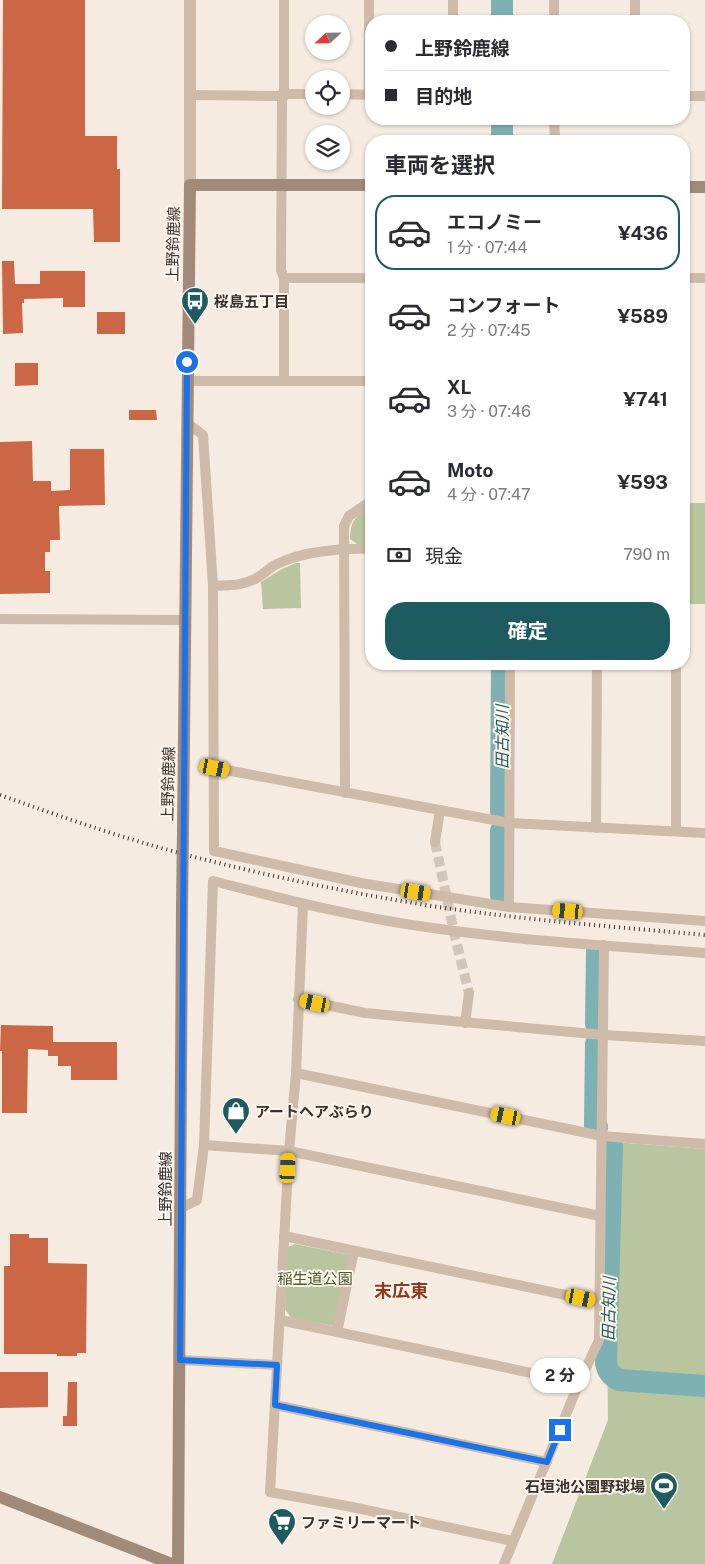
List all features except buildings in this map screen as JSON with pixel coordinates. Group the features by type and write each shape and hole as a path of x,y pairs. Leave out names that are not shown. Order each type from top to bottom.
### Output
{"main road":[{"path":"190,185 365,185"},
{"name":"上野鈴鹿線","path":"178,1564 182,908 190,185"},
{"path":"690,187 705,187"},
{"path":"0,1497 172,1564"}],"street":[{"path":"190,0 190,185"},
{"path":"284,0 284,94 282,101 284,380"},
{"path":"369,0 369,15"},
{"path":"453,0 453,15"},
{"path":"554,0 554,15"},
{"path":"635,0 635,15"},
{"path":"189,95 277,96 305,94"},
{"path":"350,94 365,94"},
{"path":"690,96 705,96"},
{"path":"284,278 365,278"},
{"path":"690,278 705,278"},
{"path":"187,381 365,381"},
{"path":"187,423 203,434 213,586 214,851 361,883 510,907 705,921"},
{"path":"344,793 344,526 349,516 365,505"},
{"path":"213,586 241,584 255,579 277,564 301,556 345,549 365,549"},
{"path":"0,619 186,620"},
{"path":"510,670 510,907"},
{"path":"596,828 597,670"},
{"path":"676,670 676,831"},
{"path":"215,768 510,823 705,833"},
{"path":"435,842 440,810"},
{"path":"181,1208 197,1200 204,1146 213,881 303,904 432,928 518,939 705,953"},
{"path":"303,904 296,1073 289,1151 270,1492 513,1541"},
{"path":"504,1564 579,1383 599,1340 604,945"},
{"path":"464,1023 469,993"},
{"path":"298,999 365,1013 604,1035 705,1041"},
{"path":"296,1073 602,1136 705,1144"},
{"path":"204,1146 289,1151 600,1216"},
{"path":"284,1236 600,1302"},
{"path":"337,1332 354,1251"},
{"path":"280,1320 579,1383"},
{"path":"180,1360 277,1365"},
{"path":"275,1405 547,1462"}],"green space":[{"path":"690,503 705,503 705,604 690,604"},
{"path":"365,511 365,544 357,544 350,539 351,527 358,516"},
{"path":"296,563 300,563 301,608 263,609 261,582"},
{"path":"614,1142 705,1149 705,1564 552,1564 608,1420 609,1148"},
{"name":"稲生道公園","path":"295,1244 350,1255 334,1326 291,1318 285,1309 288,1247"}],"waterway":[{"name":"田古知川","path":"502,0 502,15"},
{"name":"田古知川","path":"502,125 502,135"},
{"name":"田古知川","path":"501,811 502,670"},
{"name":"田古知川","path":"501,831 501,895"},
{"name":"田古知川","path":"596,1024 597,952"},
{"name":"田古知川","path":"596,1044 595,1125 597,1127"},
{"name":"田古知川","path":"612,1146 606,1363 608,1369 619,1380 705,1386"}],"tunnel":[{"path":"435,842 469,993"}],"railway":[{"path":"0,795 154,846 260,873 331,888 471,912 705,935"}],"place":[{"name":"桜島五丁目","path":"195,325"},
{"name":"アートヘアぶらり","path":"236,1135"},
{"name":"石垣池公園野球場","path":"664,1510"},
{"name":"ファミリーマート","path":"282,1546"}],"district":[{"name":"末広東","path":"401,1290"}],"route":[{"path":"187,362 180,1360 277,1365 275,1405 547,1462 560,1430"}]}
